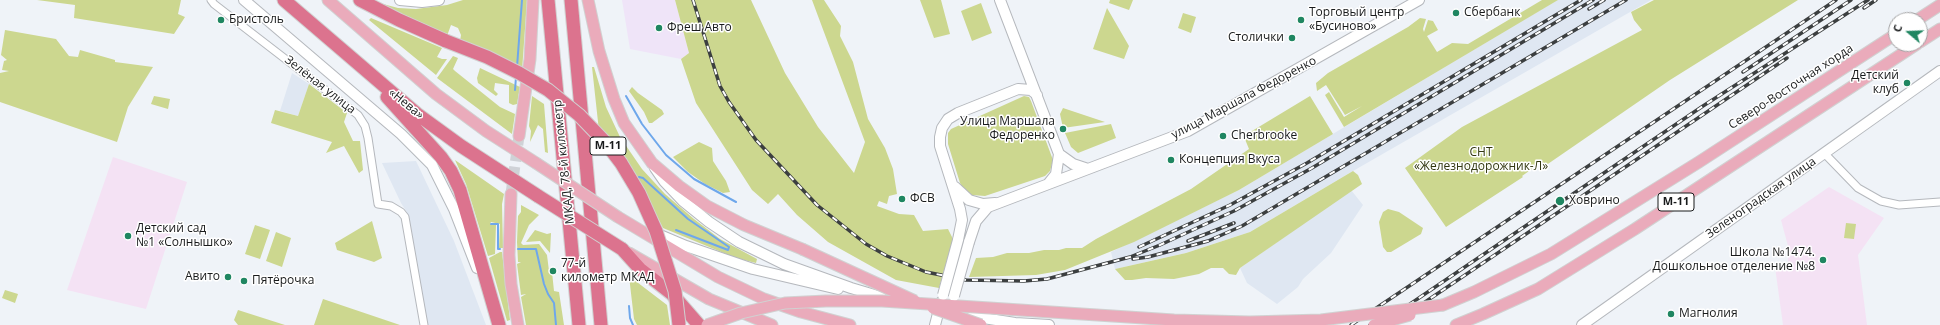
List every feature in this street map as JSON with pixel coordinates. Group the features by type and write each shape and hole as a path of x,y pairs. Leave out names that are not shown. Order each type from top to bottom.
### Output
{"highway":[{"name":"«Нева»","path":"284,0 417,114 454,142 622,249"},
{"name":"М-11","path":"360,0 399,20 487,57 519,73 548,90 579,116 605,142 621,163 639,193 656,231 675,291 679,325"},
{"name":"МКАД, 78-й километр","path":"548,0 579,325"},
{"name":"МКАД, 78-й километр","path":"571,0 601,325"},
{"path":"348,55 442,156 451,171 462,198 498,325"},
{"path":"622,249 640,269 672,294 699,325"}],"main road":[{"path":"328,0 436,94 486,131 618,217 718,277 764,299 801,312 850,325"},
{"path":"519,136 530,59 533,0"},
{"path":"588,0 599,51 614,99 624,123 652,163 679,186 707,206 744,225 802,249 938,310 981,325"},
{"path":"1928,13 1940,5"},
{"path":"1928,37 1940,29"},
{"name":"Северо-Восточная хорда","path":"1443,304 1474,292 1550,254 1699,162 1888,39"},
{"name":"М-11","path":"1456,325 1538,289 1635,229 1905,52"},
{"path":"511,194 509,255 511,284 518,325"},
{"path":"622,249 709,299 772,325"},
{"path":"707,325 740,313 786,303 826,301 882,301 1174,320 1250,322 1321,320 1443,304"},
{"name":"М-11","path":"1374,325 1443,304"}],"street":[{"path":"244,0 402,134 432,165 454,209 498,325"},
{"path":"400,0 422,2 439,0"},
{"path":"1000,0 1024,64 1038,95 1059,154 1056,174 1048,184"},
{"name":"улица Маршала Федоренко","path":"965,316 956,308 954,296 972,231 980,213 997,202 1188,131 1419,0"},
{"name":"Зелёная улица","path":"214,1 358,115 365,126 368,138 378,204 391,206 401,212 405,217 424,325"},
{"path":"935,325 962,220 952,182 940,146 940,137 948,119 958,113 1018,89 1024,83 1026,76 1024,64"},
{"name":"Зеленоградская улица","path":"1582,325 1940,71"},
{"path":"1018,89 1031,90 1038,95"},
{"path":"1059,154 1072,164 1088,169"},
{"path":"1825,154 1858,188 1881,201 1904,205 1940,202"},
{"path":"652,163 664,181 683,201 709,222 739,242 770,258 873,295"},
{"path":"952,182 960,194 969,200 984,204 997,202"},
{"path":"618,217 686,246 753,269 849,292 873,295 965,316 1015,323 1049,325"}],"shaded area":[{"path":"622,0 675,0 689,53 681,59 630,49"},
{"path":"1557,0 1651,0 1353,171 1250,232 1186,253 1115,269 1111,252 1239,190"},
{"path":"292,73 309,84 298,116 280,111"},
{"name":"Детский сад №1 «Солнышко»","path":"113,157 187,182 146,309 67,290"},
{"path":"416,161 454,241 486,325 428,325 408,214 401,203 382,163"},
{"name":"Школа №1474. Дошкольное отделение №8","path":"1829,187 1884,218 1858,255 1867,325 1783,325 1775,267 1788,265 1788,246 1781,220"},
{"path":"1351,190 1363,205 1331,253 1303,279 1298,287 1277,304 1247,283 1240,268"}],"green space":[{"path":"37,0 181,0 178,14 185,17 174,34 74,18 75,5"},
{"path":"463,0 527,0 522,71 460,41 461,35 458,28 451,25 447,36 372,1 398,8 416,9 447,5"},
{"path":"675,0 751,0 785,73 818,127 854,173 865,142 812,0 824,0 841,26 840,36 853,62 868,119 885,148 893,169 897,194 889,196 887,204 879,201 877,206 899,214 914,215 923,231 948,229 953,239 939,288 896,280 828,242 797,215 778,194 768,204 752,190 696,103 681,59 689,53"},
{"path":"920,0 941,0 950,34 934,38"},
{"path":"1110,0 1133,0 1129,10 1109,3"},
{"path":"1542,0 1558,0 1344,127 1325,95 1329,92 1344,117 1362,106 1345,115 1326,85 1317,91 1316,83 1328,73 1408,27 1420,18 1426,19 1423,29 1424,32 1428,20 1433,21 1438,30 1427,36 1437,52 1452,43 1468,44"},
{"name":"СНТ «Железнодорожник-Л»","path":"1654,0 1798,0 1670,80 1542,168 1539,164 1522,176 1523,177 1446,227 1405,168 1462,127 1642,30 1634,20 1631,12"},
{"path":"981,3 992,33 972,41 961,11"},
{"path":"1107,8 1129,46 1124,59 1093,49"},
{"path":"1183,13 1196,17 1191,33 1178,28"},
{"path":"371,18 442,48 437,57 447,59 436,75 369,20"},
{"path":"5,30 56,39 69,56 78,57 80,50 115,60 115,62 153,67 128,107 117,142 0,102 0,73 9,71 2,70 4,61 7,60 1,55"},
{"path":"453,56 458,58 453,69 455,71 500,107 515,114 512,134 437,78"},
{"path":"592,67 594,67 606,107 620,137 642,169 665,194 694,219 720,239 757,259 756,263 736,258 663,228 645,193 599,131"},
{"path":"480,68 520,87 517,104 513,105 509,103 509,85 495,83 494,90 498,94 496,96 478,83 477,78"},
{"path":"309,84 347,113 344,122 353,141 360,141 363,170 359,173 344,146 326,153 332,142 271,123 275,110 298,116"},
{"path":"632,87 662,110 664,114 652,123 649,123 644,112 629,91"},
{"path":"154,96 170,99 168,109 151,104"},
{"path":"532,96 544,104 548,153 545,152 543,129 538,125 530,142 531,131 529,126"},
{"path":"1024,96 1029,97 1031,101 1053,160 1050,171 1045,176 985,196 972,195 966,192 960,183 948,144 948,133 951,129"},
{"path":"1310,96 1333,134 1239,190 1134,242 1065,270 1036,275 969,277 976,258 993,257 1007,253 1029,253 1044,250 1082,248 1096,239 1191,189 1249,149 1242,132 1246,133 1252,131"},
{"path":"1063,108 1105,122 1063,128 1060,114"},
{"path":"1111,124 1116,138 1078,153 1071,147 1065,133"},
{"path":"699,142 712,148 713,161 726,181 730,192 723,193 705,184 688,172 673,157"},
{"path":"455,160 504,194 502,204 503,248 499,248 500,224 491,222 490,224 496,225 495,254 488,256 466,184"},
{"path":"1353,171 1358,175 1362,184 1240,268 1236,275 1229,274 1223,268 1211,268 1199,274 1174,279 1146,278 1125,280 1115,269 1186,253 1250,232"},
{"path":"521,205 539,215 529,225 521,243 523,245 539,244 547,255 549,271 552,272 554,291 559,292 564,325 526,325 521,297 526,294 521,295 517,264 521,262 518,262 517,242 518,216 521,212"},
{"path":"1388,209 1399,212 1423,228 1421,234 1391,252 1387,252 1383,247 1379,222 1383,212"},
{"path":"372,221 382,258 374,262 337,250 335,243"},
{"path":"1846,223 1856,224 1854,239 1844,238"},
{"path":"255,225 270,230 260,259 245,254"},
{"path":"535,230 547,234 551,233 550,253 540,241 526,242"},
{"path":"276,232 291,238 282,267 266,261"},
{"path":"502,252 510,320 507,321 489,258"},
{"path":"629,276 667,305 670,325 637,325 634,319"},
{"path":"5,290 18,294 15,303 2,298"},
{"path":"323,299 400,325 314,325"},
{"path":"238,310 285,325 238,325 234,320"}],"waterway":[{"path":"517,67 522,0"},
{"path":"515,90 516,77"},
{"path":"626,96 642,124 666,155 694,179 736,202"},
{"path":"637,179 639,177 643,178 688,219 729,247 728,250 676,230"},
{"path":"491,224 498,224 498,249 500,249"},
{"path":"518,249 536,249 544,284 554,303 556,325"},
{"path":"629,306 630,318 633,325"}],"tunnel":[{"path":"511,194 519,136"}],"railway":[{"path":"693,0 720,86 729,102 756,140 817,205 866,244 887,256 926,272 966,280 1024,281 1047,279 1130,257 1234,211 1312,168 1593,0"},
{"path":"1139,247 1230,205 1307,163 1581,0"},
{"path":"1589,9 1604,0"},
{"path":"1133,259 1148,257 1208,241 1242,226 1626,0"},
{"path":"1351,325 1836,0"},
{"path":"1743,72 1851,0"},
{"path":"1379,325 1703,106 1868,0"},
{"path":"1864,8 1876,0"},
{"path":"1391,325 1787,58"},
{"path":"1188,241 1234,223"},
{"path":"1370,325 1382,317"}],"place":[{"name":"Сбербанк","path":"1456,13"},
{"name":"Бристоль","path":"221,20"},
{"name":"Торговый центр «Бусиново»","path":"1301,20"},
{"name":"Фреш Авто","path":"659,28"},
{"name":"Столички","path":"1292,38"},
{"name":"Детский клуб","path":"1907,83"},
{"name":"Улица Маршала Федоренко","path":"1063,129"},
{"name":"Cherbrooke","path":"1223,136"},
{"name":"Концепция Вкуса","path":"1171,160"},
{"name":"ФСВ","path":"902,199"},
{"name":"Ховрино","path":"1560,201"},
{"name":"Детский сад №1 «Солнышко»","path":"128,236"},
{"name":"Школа №1474. Дошкольное отделение №8","path":"1823,260"},
{"name":"77-й километр МКАД","path":"553,271"},
{"name":"Авито","path":"228,277"},
{"name":"Пятёрочка","path":"244,281"},
{"name":"Магнолия","path":"1671,314"}]}
